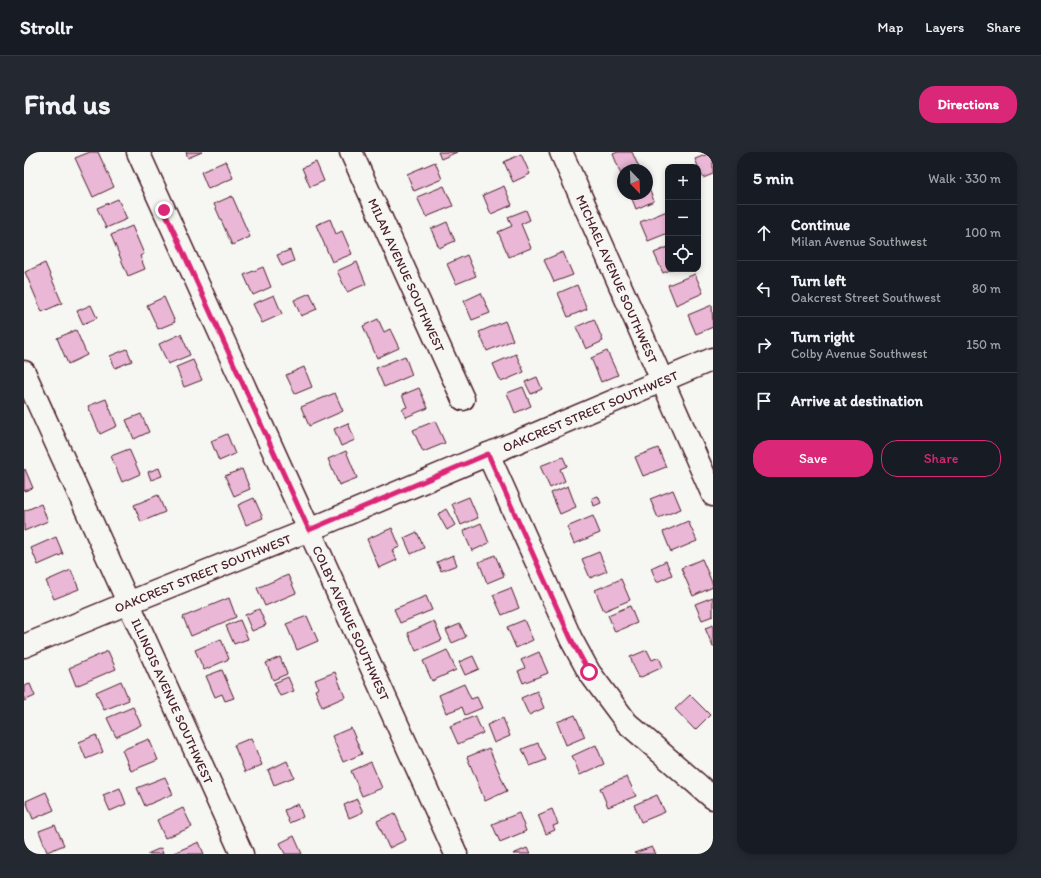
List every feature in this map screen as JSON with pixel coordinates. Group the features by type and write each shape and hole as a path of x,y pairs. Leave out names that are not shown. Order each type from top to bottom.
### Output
{"street":[{"name":"COLBY AVENUE SOUTHWEST","path":"138,152 456,854"},
{"name":"MILAN AVENUE SOUTHWEST","path":"351,152 463,399"},
{"name":"MICHAEL AVENUE SOUTHWEST","path":"560,152 713,495"},
{"name":"OAKCREST STREET SOUTHWEST","path":"24,646 309,530 713,359"},
{"name":"ILLINOIS AVENUE SOUTHWEST","path":"24,372 242,854"},
{"path":"488,454 568,632 589,672 627,723 713,798"}],"building":[{"path":"90,152 98,152 114,187 93,197 75,158"},
{"path":"186,152 202,152 188,158"},
{"path":"438,152 457,152 441,159"},
{"path":"618,152 632,152 637,164 617,164 613,154"},
{"path":"713,152 713,174 703,178 701,173 701,164 697,164 695,159"},
{"path":"521,154 530,174 513,182 504,162"},
{"path":"226,161 233,178 208,189 201,172"},
{"path":"316,162 324,181 310,187 302,168"},
{"path":"435,162 442,179 414,191 407,174"},
{"path":"444,186 453,206 426,217 417,197"},
{"path":"504,186 512,205 491,214 483,195"},
{"path":"232,196 250,237 232,245 214,204"},
{"path":"118,199 127,219 106,228 97,208"},
{"path":"653,199 654,201 636,209 632,200 653,200"},
{"path":"526,210 530,220 521,224 531,248 509,257 498,232 512,226 508,217"},
{"path":"665,212 665,234 648,241 640,222"},
{"path":"330,219 336,234 342,231 352,254 332,262 316,225"},
{"path":"447,222 455,241 439,248 431,229"},
{"path":"132,226 144,254 140,256 145,269 128,276 111,235"},
{"path":"665,248 665,272 663,273 654,253"},
{"path":"290,250 294,261 282,266 277,255"},
{"path":"563,252 573,275 554,282 544,260"},
{"path":"467,255 476,276 456,284 447,264"},
{"path":"357,262 366,284 347,292 337,271"},
{"path":"45,263 62,303 42,312 25,272"},
{"path":"263,267 271,287 253,295 244,275"},
{"path":"695,274 703,293 676,305 668,285"},
{"path":"577,285 587,309 568,317 558,293"},
{"path":"310,293 317,309 301,316 294,300"},
{"path":"481,293 490,313 472,320 464,301"},
{"path":"274,295 282,314 262,323 253,304"},
{"path":"164,297 175,322 158,329 147,305"},
{"path":"91,305 97,318 83,324 77,311"},
{"path":"712,305 713,327 696,334 688,315"},
{"path":"378,319 384,332 390,329 399,348 377,358 363,326"},
{"path":"594,319 603,341 586,349 576,327"},
{"path":"505,321 513,340 487,351 479,332"},
{"path":"76,330 87,355 68,364 57,338"},
{"path":"181,334 190,355 168,364 159,344"},
{"path":"127,349 132,361 115,368 110,356"},
{"path":"607,351 618,375 601,382 591,358"},
{"path":"516,354 524,372 501,382 493,364"},
{"path":"405,356 412,375 384,387 376,368"},
{"path":"193,360 202,380 184,387 176,367"},
{"path":"304,367 312,387 295,394 286,375"},
{"path":"537,377 542,389 531,394 525,382"},
{"path":"523,387 531,406 515,413 507,393"},
{"path":"419,388 428,408 406,417 402,409 407,407 402,395"},
{"path":"335,393 343,411 309,426 301,407"},
{"path":"106,399 117,426 100,434 88,406"},
{"path":"141,414 149,432 134,439 126,420"},
{"path":"435,421 445,443 423,452 413,430"},
{"path":"348,423 355,440 341,446 334,429"},
{"path":"227,434 235,454 219,461 211,441"},
{"path":"658,448 666,467 643,476 635,457"},
{"path":"129,449 140,474 122,482 111,456"},
{"path":"346,451 357,478 339,485 328,459"},
{"path":"563,457 567,466 560,469 565,481 550,488 540,466"},
{"path":"159,468 162,476 151,480 148,472"},
{"path":"25,469 33,488 24,491 24,470"},
{"path":"242,469 250,489 234,496 225,476"},
{"path":"568,486 576,507 560,514 551,493"},
{"path":"673,490 681,509 658,518 650,499"},
{"path":"158,495 165,512 141,522 134,505"},
{"path":"598,496 601,503 594,506 592,498"},
{"path":"469,497 478,518 461,525 452,504"},
{"path":"254,498 263,518 246,525 238,505"},
{"path":"41,504 48,521 24,531 24,511"},
{"path":"446,509 455,525 447,530 438,514"},
{"path":"593,516 600,533 574,544 567,527"},
{"path":"688,521 697,541 671,552 663,532"},
{"path":"481,523 489,543 472,551 463,531"},
{"path":"392,528 400,547 392,550 397,560 379,568 367,539"},
{"path":"417,532 424,548 411,554 404,538"},
{"path":"56,537 63,554 38,565 31,548"},
{"path":"599,552 607,571 590,578 582,559"},
{"path":"453,555 457,565 441,571 437,562"},
{"path":"495,555 504,576 487,583 479,562"},
{"path":"702,559 713,587 693,596 681,568"},
{"path":"666,561 672,575 657,582 651,568"},
{"path":"71,570 79,589 54,599 46,581"},
{"path":"288,575 296,593 265,606 257,588"},
{"path":"621,579 630,600 604,611 595,590"},
{"path":"511,588 519,608 502,615 493,595"},
{"path":"426,596 432,610 400,623 394,609"},
{"path":"713,597 713,616 702,620 695,604"},
{"path":"229,598 236,617 191,636 183,617"},
{"path":"630,606 637,623 615,632 608,615"},
{"path":"259,609 266,625 252,631 245,615"},
{"path":"307,616 318,641 297,650 286,624"},
{"path":"240,620 248,639 234,644 226,626"},
{"path":"524,620 533,640 516,648 507,627"},
{"path":"434,621 442,640 416,651 408,633"},
{"path":"460,624 466,637 452,643 446,630"},
{"path":"713,625 713,647 705,628"},
{"path":"221,639 229,659 204,670 195,650"},
{"path":"447,650 456,670 432,681 423,661"},
{"path":"647,650 652,660 659,657 663,667 639,678 630,657"},
{"path":"108,651 116,669 76,686 69,668"},
{"path":"539,652 548,673 523,683 518,671 525,668 521,660"},
{"path":"473,656 479,669 465,675 459,662"},
{"path":"280,657 287,674 273,680 266,663"},
{"path":"222,670 234,698 225,701 222,694 215,697 206,676"},
{"path":"335,672 345,697 322,707 315,690 319,688 315,680"},
{"path":"288,677 294,691 280,696 274,683"},
{"path":"121,681 129,700 104,710 96,692"},
{"path":"30,684 35,696 24,701 24,686"},
{"path":"464,684 471,699 477,697 482,708 465,715 462,707 446,713 439,695"},
{"path":"537,691 544,708 529,715 521,698"},
{"path":"690,695 710,715 695,730 675,709"},
{"path":"133,707 141,725 116,737 107,718"},
{"path":"575,715 585,737 566,745 557,722"},
{"path":"475,716 483,733 458,744 450,726"},
{"path":"503,718 510,736 494,743 487,725"},
{"path":"351,728 362,754 343,762 332,736"},
{"path":"96,735 103,752 86,759 79,742"},
{"path":"251,738 262,765 245,772 234,745"},
{"path":"149,739 158,760 131,771 122,750"},
{"path":"538,743 546,760 530,766 522,749"},
{"path":"596,745 604,764 580,775 572,756"},
{"path":"489,748 507,791 485,801 467,757"},
{"path":"287,761 294,777 274,785 268,770"},
{"path":"371,762 382,788 362,796 351,771"},
{"path":"165,777 173,794 145,806 137,788"},
{"path":"627,777 636,796 608,807 600,788"},
{"path":"120,788 126,804 110,811 103,795"},
{"path":"46,792 54,810 33,819 26,801"},
{"path":"657,795 665,812 641,822 634,805"},
{"path":"357,799 363,812 349,818 344,805"},
{"path":"298,804 303,817 289,823 284,810"},
{"path":"183,808 192,827 165,838 157,820"},
{"path":"552,809 558,824 553,826 555,830 546,834 538,815"},
{"path":"395,813 406,840 389,848 377,821"},
{"path":"519,813 526,831 500,842 492,824"},
{"path":"55,825 64,845 47,852 39,831"},
{"path":"294,836 302,854 285,854 280,843"},
{"path":"199,842 204,854 171,854"},
{"path":"652,847 656,854 634,853"},
{"path":"161,848 163,854 147,854"},
{"path":"527,848 530,854 513,854"}],"route":[{"path":"164,210 309,530 488,454 571,639 589,672"}]}
